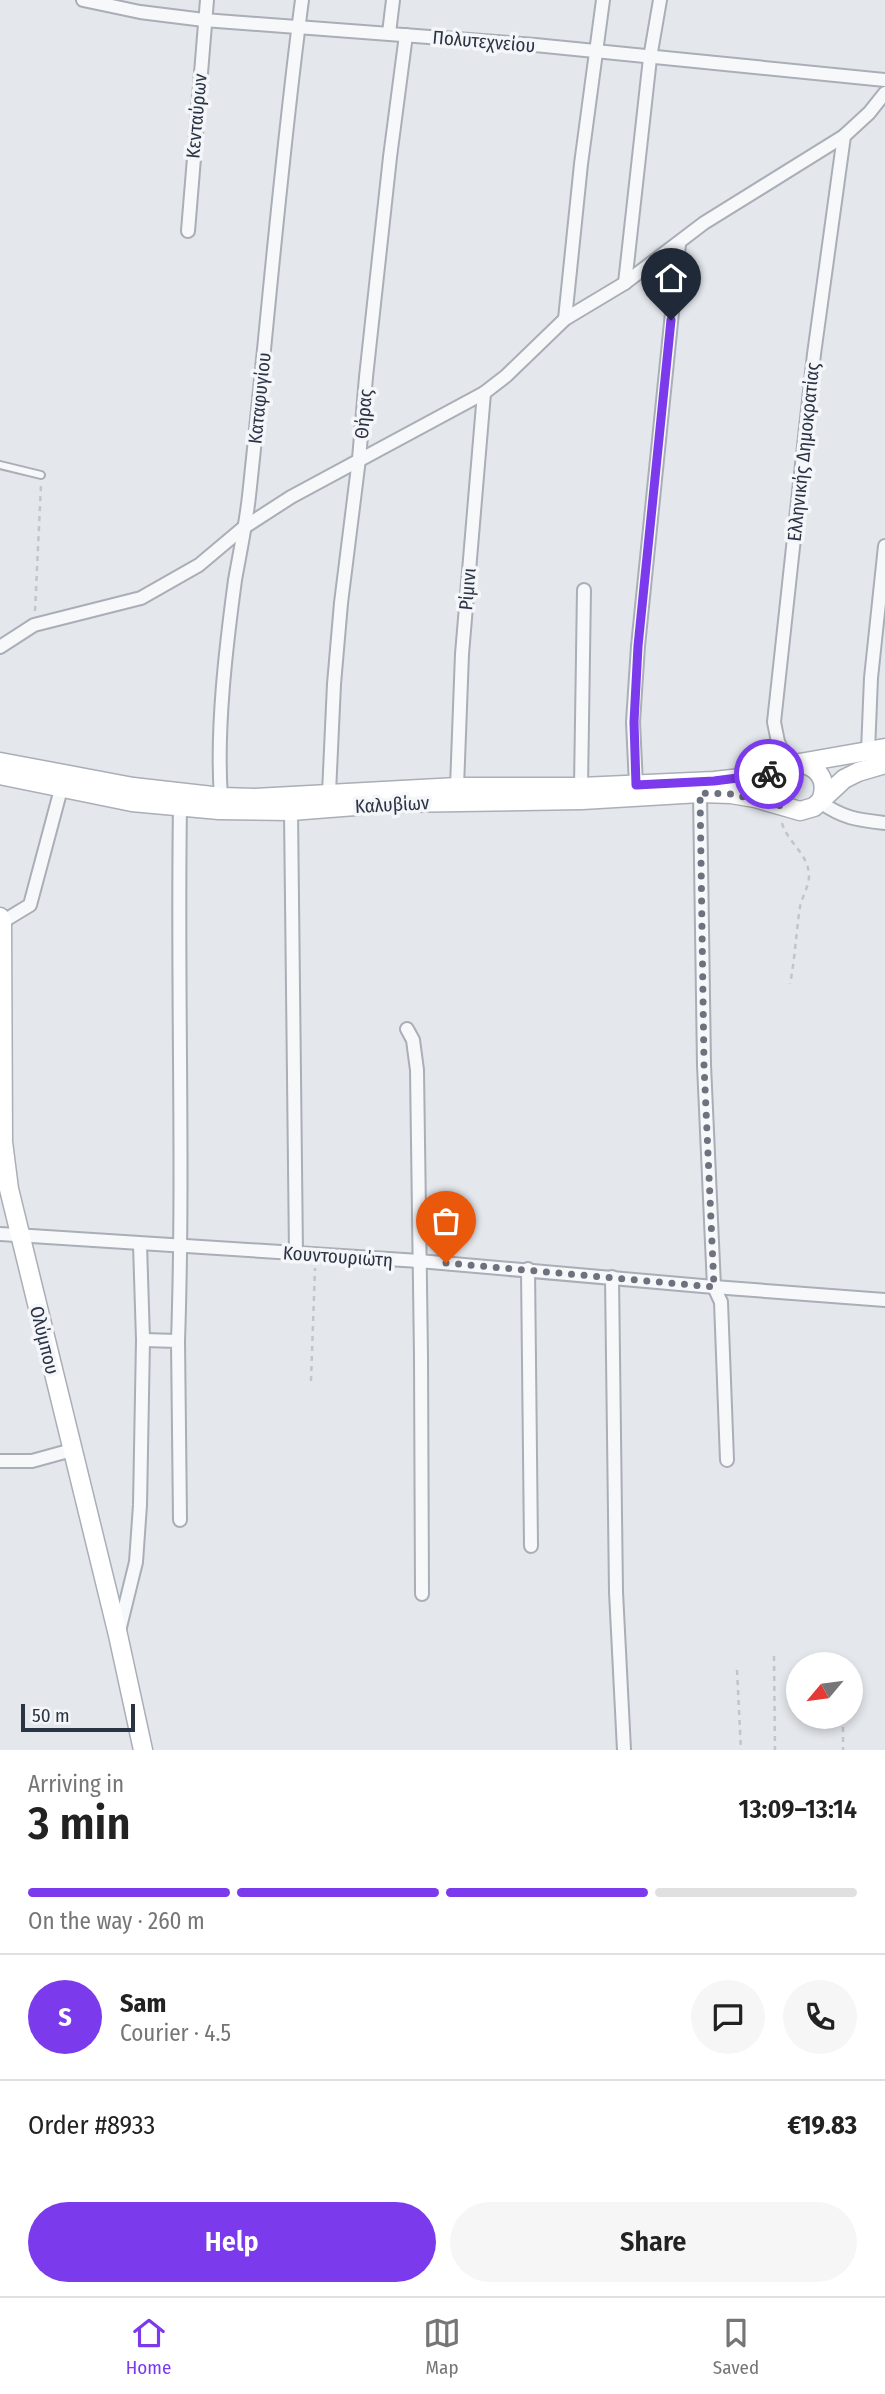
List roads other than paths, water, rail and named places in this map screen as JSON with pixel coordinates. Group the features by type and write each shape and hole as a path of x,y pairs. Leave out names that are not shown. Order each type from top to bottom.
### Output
{"main road":[{"name":"Καλυβίων","path":"0,762 133,787 255,798 457,787 581,787 714,781 759,776 793,766 876,750"},
{"path":"821,800 824,791 822,776 811,766 793,766 780,774 776,788 781,802 790,809 808,810 821,800 844,779 885,764"},
{"name":"Καλυβίων","path":"0,775 61,789 180,808 292,811 394,803 593,800 700,793 731,794 790,809"},
{"name":"Ολύμπου","path":"1,920 3,1142 19,1236 118,1635 143,1750"}],"street":[{"name":"Πολυτεχνείου","path":"83,0 140,12 204,20 406,34 885,80"},
{"name":"Κενταύρων","path":"188,231 207,0"},
{"name":"Καταφυγίου","path":"221,797 219,765 235,584 247,511 266,338 275,224 302,0"},
{"path":"389,33 393,0"},
{"path":"565,319 603,0"},
{"path":"625,283 650,58 660,0"},
{"name":"Θήρας","path":"329,793 340,617 406,34"},
{"path":"0,647 34,625 141,598 199,565 243,528 291,497 484,393 506,376 565,319 625,283 704,223 844,136 869,113 885,93"},
{"name":"Ελληνικής Δημοκρατίας","path":"793,766 778,742 774,722 814,354 844,136"},
{"path":"636,785 634,722 638,646 679,244"},
{"name":"Ρίμινι","path":"457,787 462,654 484,393"},
{"path":"876,750 871,678 885,546"},
{"path":"581,787 584,590"},
{"path":"1,920 30,905 61,789"},
{"path":"700,793 704,1065 714,1287 721,1302 727,1460"},
{"path":"821,800 832,810 856,820 885,823"},
{"path":"180,808 180,1520"},
{"path":"292,811 296,1253"},
{"path":"407,1029 413,1040 417,1070 422,1594"},
{"name":"Κουντουριώτη","path":"0,1234 528,1269 885,1300"},
{"path":"118,1635 136,1562 140,1493 143,1340 140,1244"},
{"path":"528,1269 531,1546"},
{"path":"611,1277 616,1592 624,1750"},
{"path":"143,1340 178,1341"},
{"path":"0,1461 32,1461 72,1450"}],"lane":[{"path":"0,465 41,475"}]}
